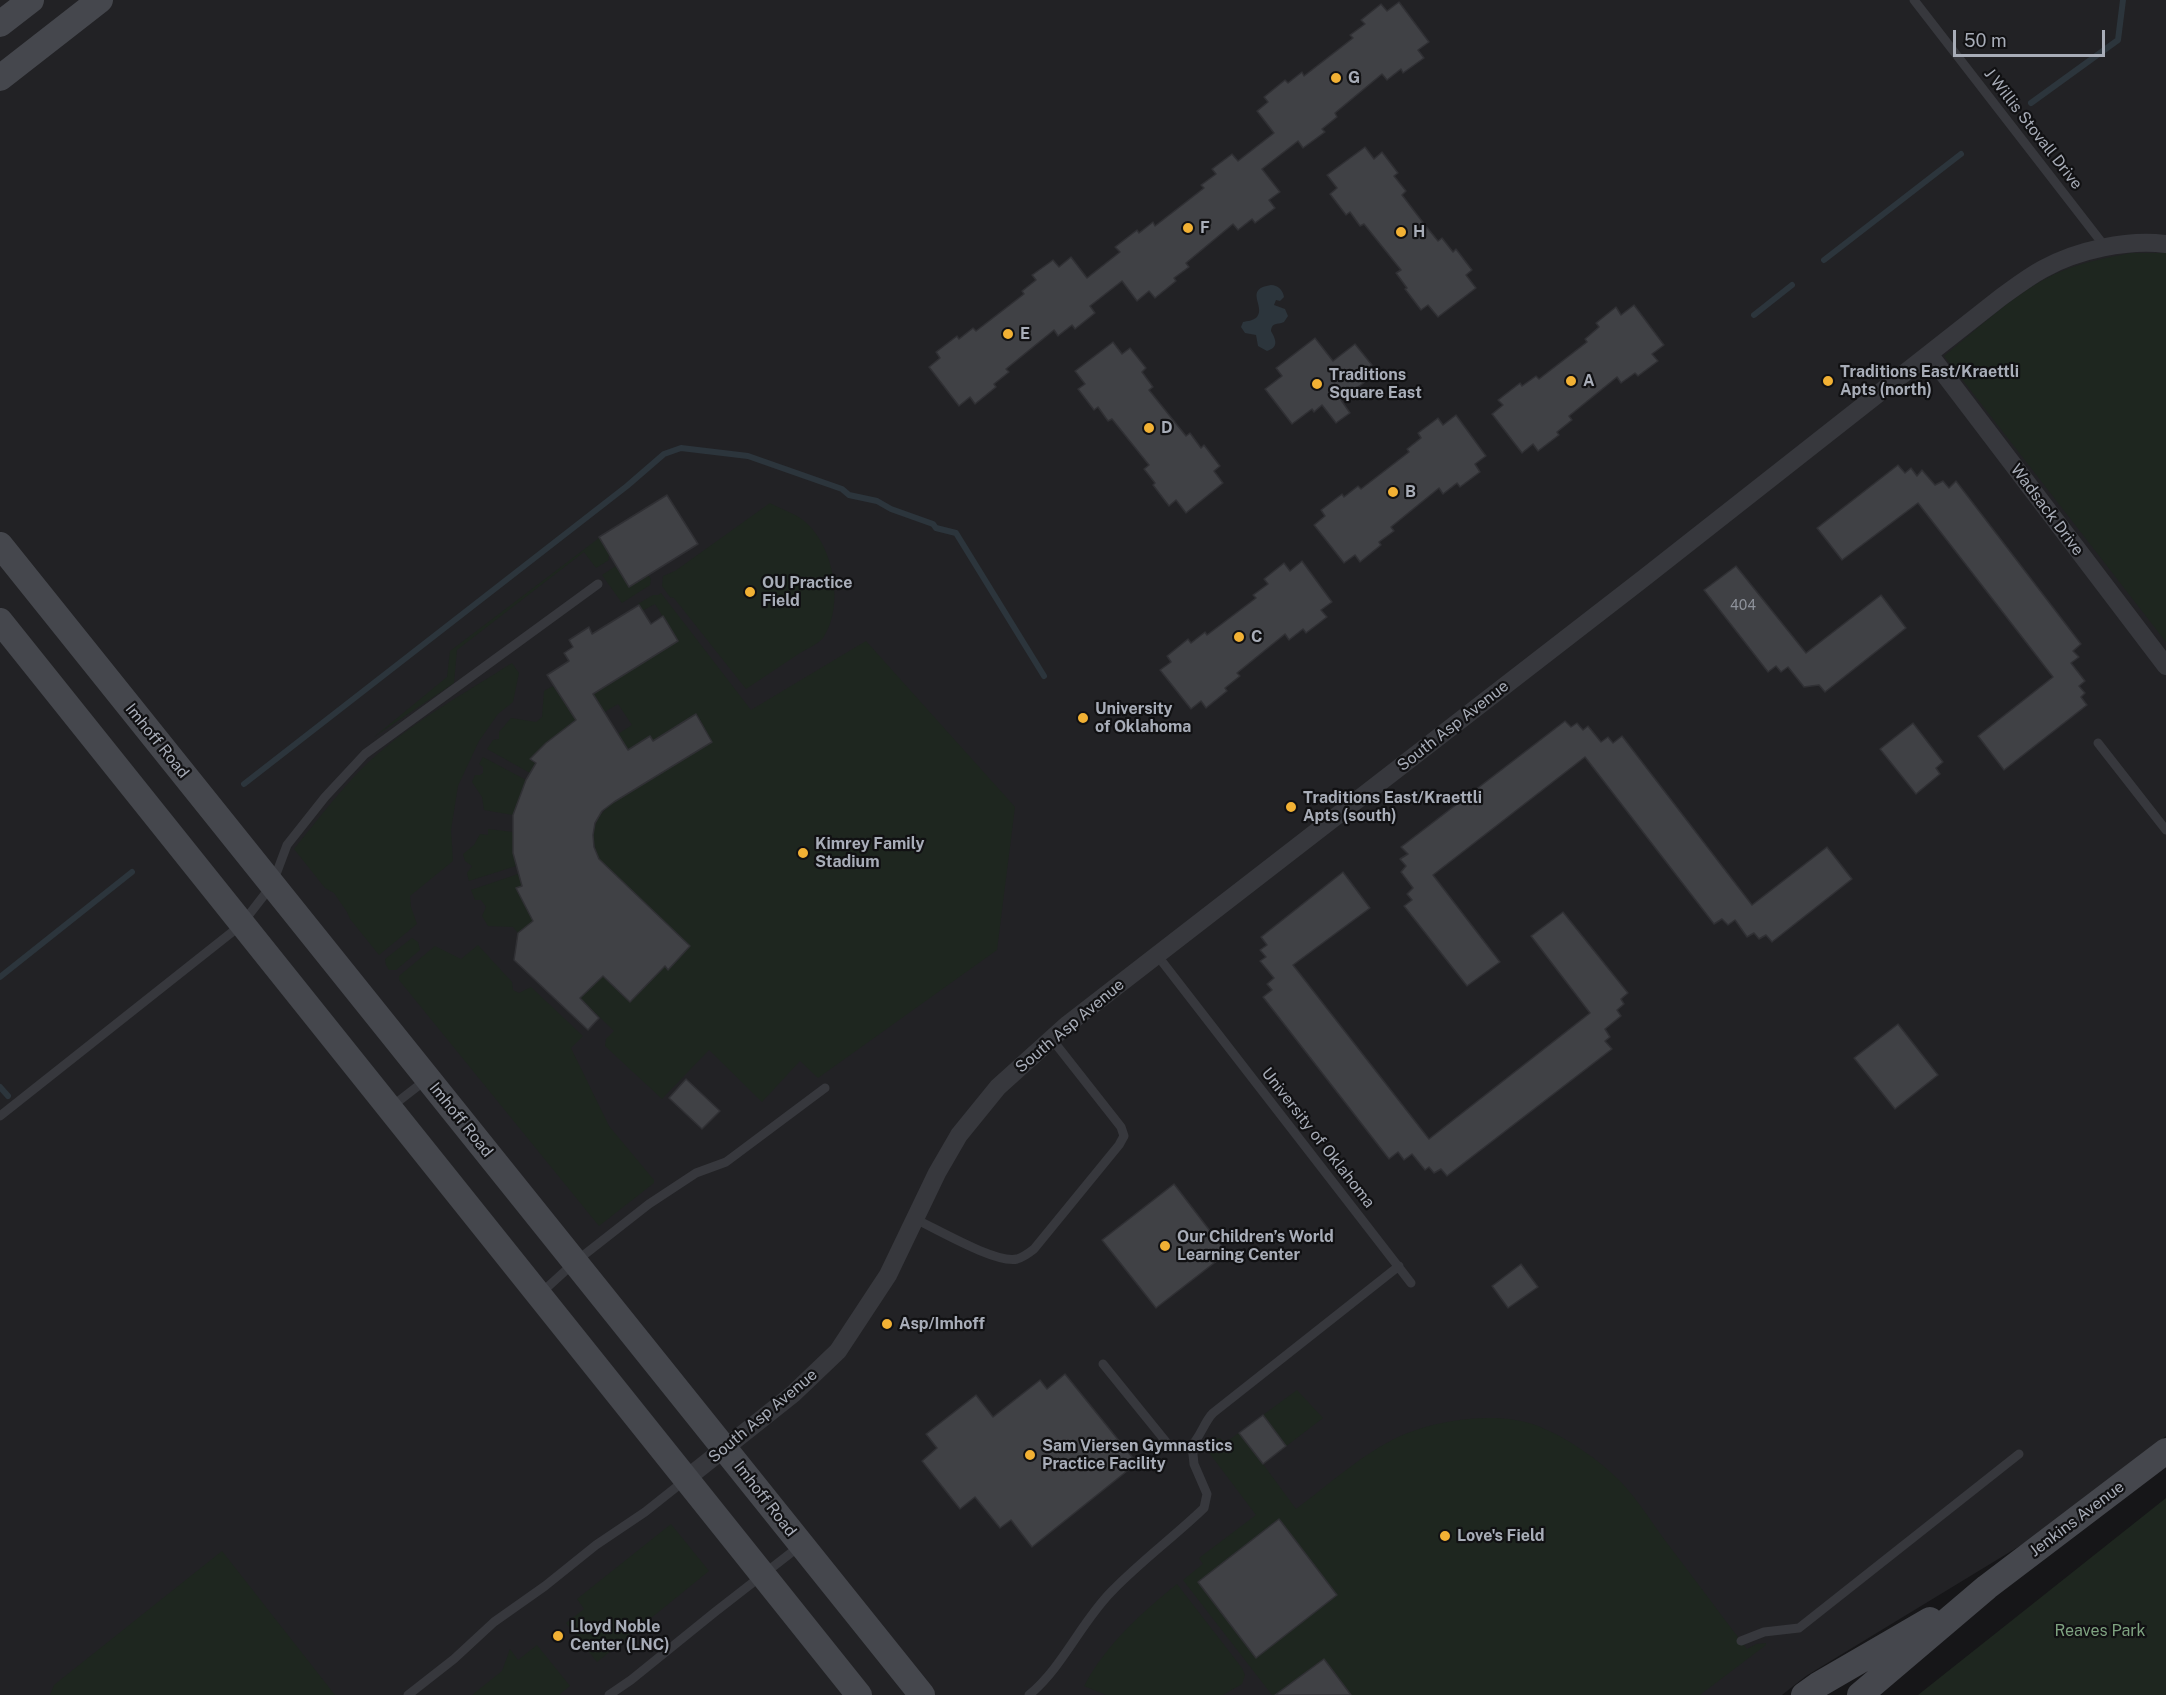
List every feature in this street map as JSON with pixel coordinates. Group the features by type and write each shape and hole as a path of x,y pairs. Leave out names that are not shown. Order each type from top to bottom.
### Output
{"main road":[{"path":"0,24 31,0"},
{"path":"0,78 100,0"},
{"name":"Imhoff Road","path":"0,545 922,1695"},
{"path":"0,621 859,1695"},
{"name":"Jenkins Avenue","path":"1860,1695 1988,1587 2166,1451"},
{"name":"Jenkins Avenue","path":"1804,1695 1988,1587"}],"street":[{"name":"South Asp Avenue","path":"686,1479 793,1394 838,1351 888,1275 942,1164 959,1135 979,1108 1017,1068 1051,1038 1644,578 2000,298 2043,269 2063,259 2124,244 2154,242 2166,244"},
{"name":"Wadsack Drive","path":"1929,354 2166,666"}],"lane":[{"name":"J Willis Stovall Drive","path":"1914,0 2106,248"},
{"path":"0,1116 242,925 272,885 287,845 325,797 365,754 598,584"},
{"path":"2098,744 2166,830"},
{"name":"University of Oklahoma","path":"1157,954 1411,1283"},
{"path":"915,1219 990,1254 1006,1259 1018,1259 1034,1249 1119,1145 1124,1136 1121,1127 1051,1038"},
{"path":"389,1109 427,1078"},
{"path":"539,1295 575,1262 649,1204 696,1173 726,1162 825,1088"},
{"path":"1102,1364 1167,1443 1186,1448 1192,1445 1200,1435 1204,1424 1213,1413 1398,1266"},
{"path":"1029,1695 1056,1665 1087,1621 1112,1591 1204,1508 1207,1494 1194,1464 1192,1445"},
{"path":"1741,1641 1764,1632 1799,1628 2019,1454"},
{"path":"408,1695 454,1659 494,1622 545,1586 596,1545 645,1512 686,1479"},
{"path":"609,1695 801,1545"}],"shaded area":[{"name":"University of Oklahoma","path":"0,0 2166,0 2166,1436 2046,1530 1806,1676 1782,1695 0,1695"},
{"path":"1271,285 1280,288 1283,292 1284,297 1280,301 1276,300 1274,305 1285,309 1288,316 1284,322 1272,326 1275,345 1267,351 1258,346 1256,335 1245,333 1241,327 1243,322 1252,320 1259,313 1258,290"}],"green space":[{"path":"2131,253 2166,253 2166,642 1944,356 1997,312 2040,282 2073,267"},
{"name":"OU Practice Field","path":"770,503 803,520 822,544 833,576 834,609 830,625 821,640 746,689 674,598 670,597 662,586 663,576 675,571"},
{"path":"599,538 610,555 609,560 596,568 584,552 457,650 454,683 374,737 447,677 450,651"},
{"path":"616,566 629,587 648,575 651,579 650,585 622,603 602,575"},
{"name":"Kimrey Family Stadium","path":"661,593 751,710 866,641 1015,807 997,950 818,1078 800,1061 762,1102 709,1050 662,1099 605,1046 606,1039 614,1031 580,998 595,983 518,933 513,927 488,926 482,916 486,907 481,900 475,900 471,890 518,874 523,885 516,889 527,909 578,951 630,1002 649,982 633,934 668,969 689,945 599,859 594,842 594,828 601,815 614,802 712,742 697,714 653,741 650,736 628,750 618,734 632,725 618,704 586,723 582,716 546,743 530,759 536,763 530,773 487,749 493,740 499,739 499,732 511,718 536,722 542,717 544,691 553,686 569,709 678,641 655,604 642,611 638,604"},
{"path":"512,663 519,673 513,702 498,714 479,741 458,786 451,830 453,861 410,896 417,924 379,955 350,919 334,893 325,888 294,849 351,780 388,745 440,708"},
{"path":"483,757 526,780 513,815 484,810 482,797 472,782 475,775 483,773 483,767 479,764"},
{"path":"488,829 513,832 516,866 469,881 467,873 472,866 465,861 463,854 474,845 480,834 488,835"},
{"path":"412,938 418,942 420,950 396,970 389,970 385,959"},
{"path":"478,945 512,982 513,990 519,993 531,987 583,1036 571,1048 609,1126 654,1180 654,1183 599,1226 399,980 399,976 435,946 461,959"},
{"name":"Love's Field","path":"1297,1390 1323,1418 1263,1464 1296,1509 1362,1458 1405,1434 1436,1424 1471,1419 1523,1421 1571,1443 1612,1473 1634,1497 1747,1649 1756,1644 1766,1643 1766,1645 1700,1695 1272,1695 1183,1580 1203,1564 1199,1558 1256,1515 1207,1450 1209,1445 1216,1439 1221,1439 1225,1443"},
{"name":"Reaves Park","path":"2166,1498 2166,1695 1918,1695"},
{"path":"671,1524 709,1571 597,1662 566,1623 584,1609 577,1599"},
{"path":"222,1551 335,1695 50,1695 54,1685"},
{"path":"1177,1584 1242,1668 1245,1675 1242,1684 1223,1695 1106,1695 1084,1686 1103,1657 1125,1630"},
{"path":"537,1645 570,1686 559,1695 472,1695 502,1671 510,1649 518,1660"}],"building":[{"path":"1399,2 1429,42 1418,50 1424,58 1403,73 1401,69 1387,80 1382,74 1335,113 1337,117 1322,129 1325,132 1303,148 1298,141 1262,169 1280,192 1269,200 1275,208 1255,223 1252,219 1238,230 1233,224 1186,263 1189,267 1174,278 1176,281 1155,298 1149,291 1137,301 1122,281 1090,306 1095,313 1075,329 1072,325 1058,336 1054,330 1006,369 1009,372 994,384 996,387 975,404 970,397 959,406 929,367 940,358 936,352 957,336 959,339 973,328 976,331 1024,294 1022,291 1036,280 1032,275 1053,260 1059,267 1071,257 1087,278 1120,252 1115,247 1137,230 1139,233 1153,222 1155,226 1204,188 1201,185 1216,174 1212,169 1232,154 1238,161 1274,133 1257,111 1268,102 1264,97 1285,80 1288,83 1302,72 1304,76 1353,38 1350,35 1365,24 1361,20 1381,4 1387,11"},
{"name":"H","path":"1365,147 1374,159 1382,152 1398,173 1394,176 1406,191 1402,195 1438,241 1442,238 1453,252 1456,249 1472,270 1466,275 1476,288 1438,317 1428,305 1421,310 1396,273 1401,270 1364,224 1360,226 1350,212 1346,215 1330,194 1337,188 1327,175"},
{"name":"A","path":"1634,305 1664,345 1652,354 1658,361 1638,376 1635,373 1621,383 1617,377 1569,416 1572,420 1557,432 1559,435 1538,451 1533,444 1522,453 1492,414 1503,405 1498,400 1520,383 1522,386 1536,376 1539,379 1587,342 1585,339 1599,327 1596,323 1616,307 1621,315"},
{"name":"Traditions Square East","path":"1315,338 1333,361 1355,344 1372,365 1364,371 1370,378 1341,400 1350,413 1336,423 1322,405 1314,412 1312,409 1292,424 1265,389 1282,376 1276,368"},
{"name":"D","path":"1113,342 1122,354 1130,348 1146,368 1142,372 1153,387 1149,390 1186,436 1190,433 1201,448 1204,445 1220,466 1214,471 1223,483 1186,513 1176,500 1169,506 1144,469 1149,465 1112,419 1108,421 1098,407 1094,410 1078,389 1085,384 1075,371"},
{"name":"B","path":"1456,415 1486,456 1475,464 1480,472 1460,487 1457,483 1443,494 1439,488 1391,527 1394,531 1379,542 1381,545 1360,562 1355,555 1344,563 1314,525 1325,516 1321,510 1342,494 1344,497 1358,486 1361,489 1409,452 1407,449 1421,438 1418,433 1438,418 1443,425"},
{"path":"1898,465 1905,473 1911,468 1917,476 1922,470 1935,485 1943,481 1949,488 1956,481 2081,644 2073,651 2079,657 2071,663 2085,681 2079,686 2085,693 2081,697 2087,705 2004,770 1978,736 2053,677 1918,503 1842,560 1817,528"},
{"path":"667,495 698,544 629,587 599,537"},
{"name":"C","path":"1302,561 1332,602 1321,610 1327,617 1306,633 1303,629 1289,640 1285,634 1237,673 1240,676 1225,688 1227,691 1206,708 1201,701 1191,709 1160,670 1171,662 1167,656 1188,639 1191,643 1205,632 1207,635 1256,598 1253,595 1268,584 1264,579 1284,563 1290,571"},
{"path":"1736,566 1806,653 1881,595 1906,628 1825,692 1819,685 1804,687 1788,667 1781,672 1776,666 1768,672 1704,590"},
{"path":"639,605 651,624 663,616 678,641 593,694 628,750 650,736 653,741 696,714 712,742 602,811 595,823 594,847 599,859 690,946 668,970 665,966 630,1002 603,976 580,998 599,1018 588,1030 514,960 518,933 533,921 516,888 522,886 513,853 513,815 526,780 536,763 530,759 546,743 576,720 547,675 569,661 564,653 573,647 569,640 589,627 592,634"},
{"path":"1565,721 1571,727 1577,723 1583,730 1588,726 1601,742 1608,737 1613,743 1622,736 1752,905 1827,847 1852,879 1772,942 1766,935 1759,939 1754,933 1747,937 1735,920 1728,925 1722,919 1714,924 1585,757 1433,875 1500,962 1467,986 1404,906 1412,900 1407,894 1413,888 1401,872 1406,866 1400,859 1408,854 1401,847"},
{"path":"1913,723 1943,762 1936,768 1940,774 1916,794 1880,749"},
{"path":"1343,872 1370,908 1293,965 1429,1139 1590,1013 1531,936 1563,912 1628,993 1621,999 1624,1004 1617,1010 1621,1016 1605,1029 1610,1037 1605,1041 1612,1049 1447,1176 1441,1169 1434,1173 1429,1167 1425,1170 1412,1154 1404,1160 1398,1152 1389,1159 1263,997 1272,990 1267,984 1274,978 1260,961 1266,957 1260,950 1267,945 1261,937"},
{"path":"1898,1024 1938,1075 1895,1109 1854,1058"},
{"path":"686,1079 720,1111 702,1129 669,1098"},
{"name":"Our Children’s World Learning Center","path":"1174,1184 1227,1253 1156,1308 1102,1240"},
{"path":"1521,1264 1538,1287 1508,1308 1492,1286"},
{"name":"Sam Viersen Gymnastics Practice Facility","path":"1065,1374 1137,1463 1032,1547 1011,1520 1000,1528 975,1497 960,1509 922,1461 937,1448 926,1434 976,1395 993,1417 1040,1380 1047,1389"},
{"path":"1263,1415 1286,1446 1263,1464 1239,1433"},
{"path":"1279,1519 1337,1595 1256,1658 1198,1582"},
{"path":"1324,1659 1351,1695 1275,1695"}],"waterway":[{"path":"2031,103 2118,40 2123,0"},
{"path":"1824,260 1961,154"},
{"path":"1754,315 1792,285"},
{"path":"244,784 627,486 664,454 681,448 748,456 842,489 849,495 877,501 891,509 933,524 936,528 956,533 1044,676"},
{"path":"0,977 132,872"},
{"path":"0,1087 8,1096"}],"place":[{"name":"G","path":"1336,78"},
{"name":"F","path":"1188,228"},
{"name":"H","path":"1401,232"},
{"name":"E","path":"1008,334"},
{"name":"A","path":"1571,381"},
{"name":"Traditions East/Kraettli Apts (north)","path":"1828,381"},
{"name":"Traditions Square East","path":"1317,384"},
{"name":"D","path":"1149,428"},
{"name":"B","path":"1393,492"},
{"name":"OU Practice Field","path":"750,592"},
{"name":"C","path":"1239,637"},
{"name":"University of Oklahoma","path":"1083,718"},
{"name":"Traditions East/Kraettli Apts (south)","path":"1291,807"},
{"name":"Kimrey Family Stadium","path":"803,853"},
{"name":"Our Children’s World Learning Center","path":"1165,1246"},
{"name":"Asp/Imhoff","path":"887,1324"},
{"name":"Sam Viersen Gymnastics Practice Facility","path":"1030,1455"},
{"name":"Love's Field","path":"1445,1536"},
{"name":"Lloyd Noble Center (LNC)","path":"558,1636"}]}
